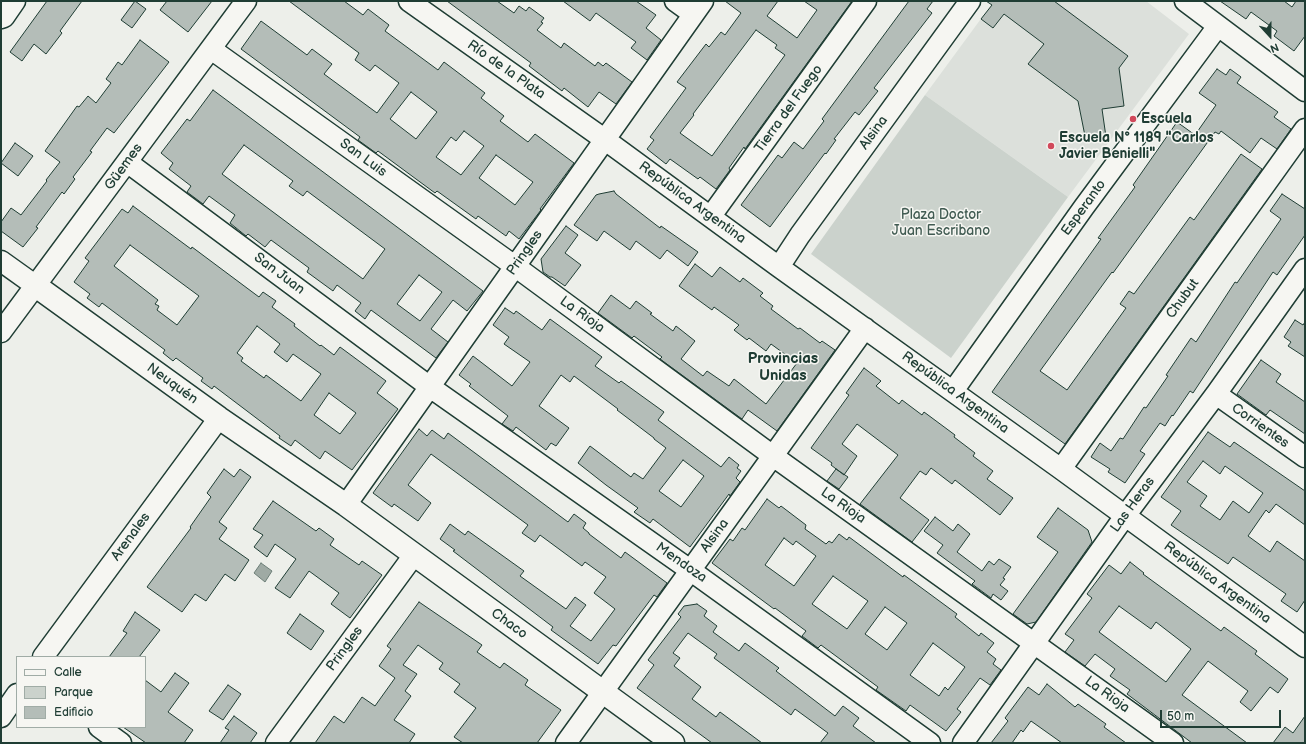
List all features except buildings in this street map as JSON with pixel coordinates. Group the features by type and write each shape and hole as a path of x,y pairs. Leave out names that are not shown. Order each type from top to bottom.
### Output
{"main road":[{"name":"Neuquén","path":"36,286 219,418 346,505"},
{"name":"Chaco","path":"346,505 673,743"}],"street":[{"path":"1,18 4,17 15,1"},
{"name":"Güemes","path":"1,332 246,1"},
{"name":"Río de la Plata","path":"409,1 604,139"},
{"path":"675,1 698,8"},
{"name":"Tierra del Fuego","path":"711,216 866,1"},
{"name":"Alsina","path":"779,267 800,235 970,1"},
{"path":"1185,1 1218,26 1302,84"},
{"name":"Pringles","path":"346,505 698,8"},
{"name":"Esperanto","path":"952,391 1218,26"},
{"name":"San Luis","path":"211,49 516,267"},
{"name":"Chubut","path":"1061,469 1305,129"},
{"name":"República Argentina","path":"604,139 1305,647"},
{"name":"San Juan","path":"127,162 430,387"},
{"name":"Neuquén","path":"1,261 36,286"},
{"name":"La Rioja","path":"516,267 773,456 1173,743"},
{"name":"Las Heras","path":"963,743 1125,516 1303,275"},
{"name":"Alsina","path":"566,743 865,328"},
{"name":"Mendoza","path":"430,387 690,570 930,743"},
{"name":"Corrientes","path":"1216,394 1305,458"},
{"name":"Arenales","path":"45,656 219,418"},
{"name":"Pringles","path":"276,743 414,555"},
{"path":"1,717 16,695"},
{"path":"101,728 121,743"}],"shaded area":[{"name":"Escuela N° 1189 \"Carlos Javier Benielli\"","path":"994,1 1146,1 1189,34 1068,197 925,95"},
{"path":"261,563 272,571 265,582 254,573"}],"green space":[{"name":"Plaza Doctor Juan Escribano","path":"925,95 1068,197 951,358 811,254"}],"place":[{"name":"Escuela","path":"1133,119"},
{"name":"Escuela N° 1189 \"Carlos Javier Benielli\"","path":"1051,146"}],"district":[{"name":"Provincias Unidas","path":"783,368"}]}
